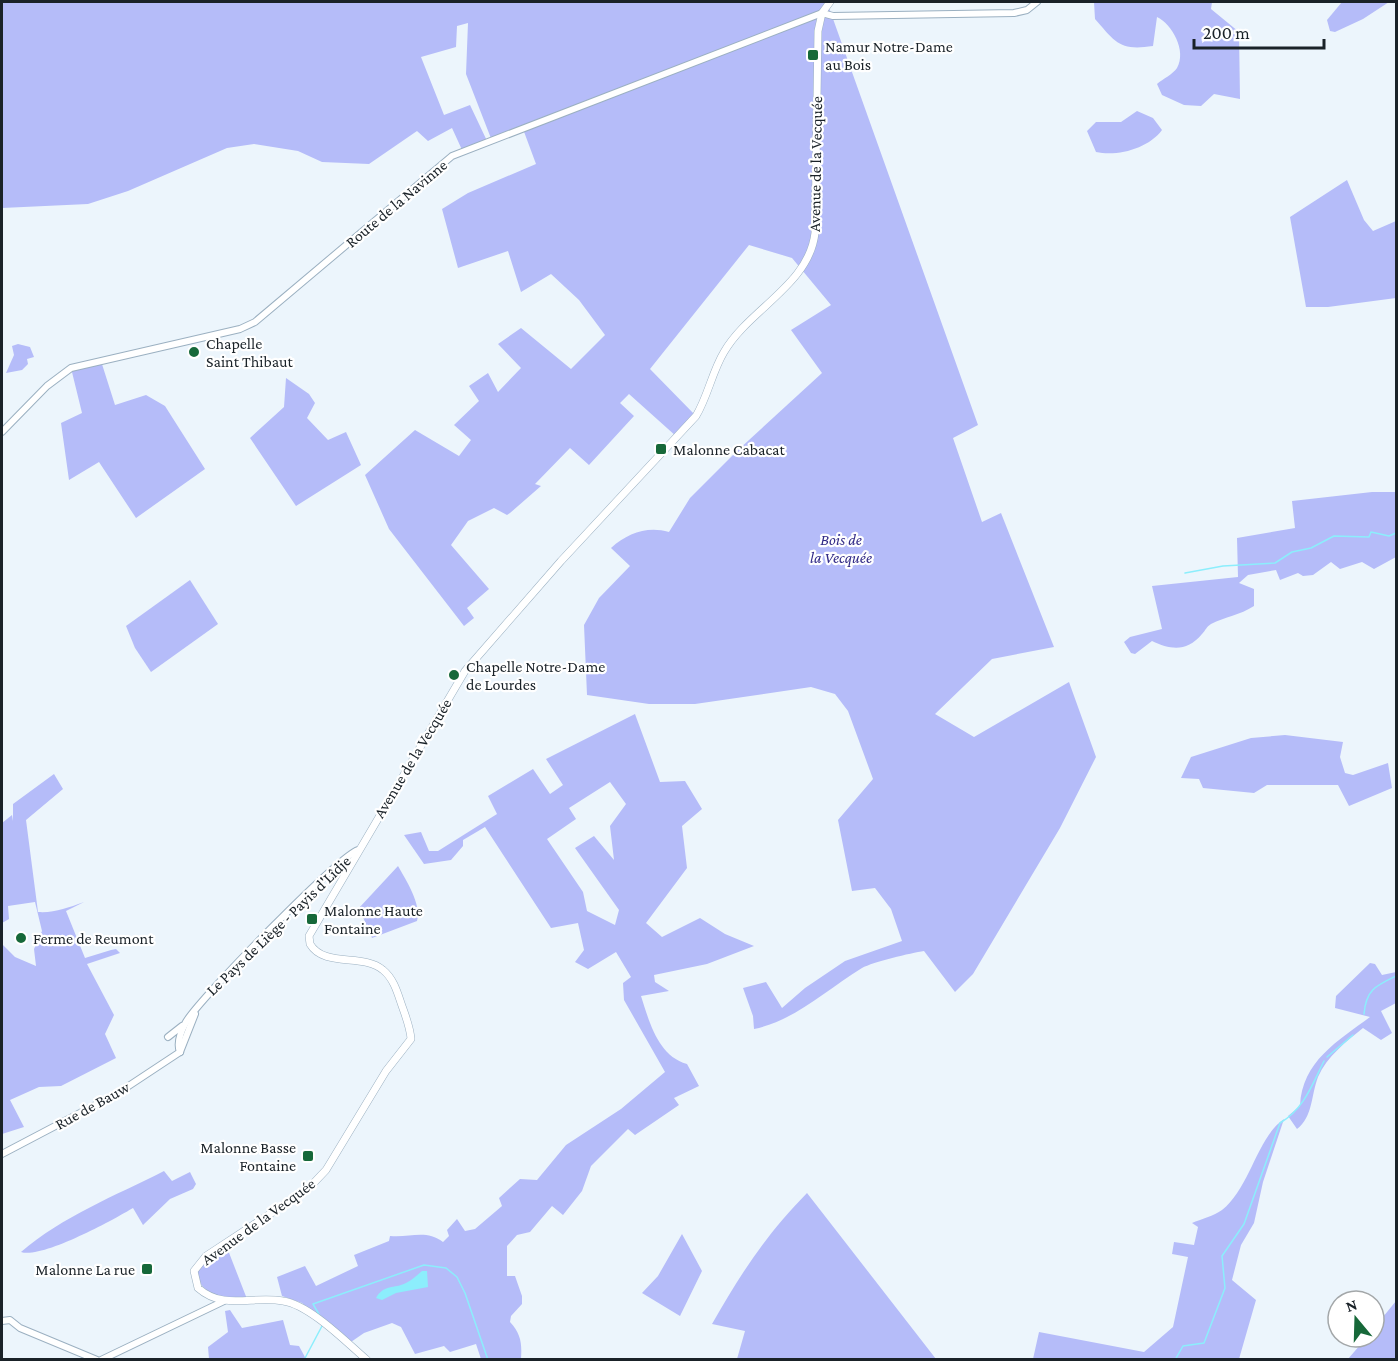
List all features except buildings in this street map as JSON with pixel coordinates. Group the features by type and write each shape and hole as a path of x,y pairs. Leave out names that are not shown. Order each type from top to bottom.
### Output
{"main road":[{"name":"Avenue de la Vecquée","path":"367,1359 298,1305 283,1300 224,1301 205,1294 198,1288 194,1276 197,1264 308,1190 326,1170 386,1071 411,1039 410,1027 396,990 385,971 371,964 320,954 310,944 313,925 453,689 472,663 561,561 696,416 706,399 723,353 810,258 813,247 817,42 822,13 830,2"}],"street":[{"path":"822,13 833,16 1014,13 1027,10 1037,2"},
{"name":"Route de la Navinne","path":"2,432 47,386 71,368 240,329 255,322 452,156 822,13"},
{"name":"Le Pays de Liège - Payis d'Lîdje","path":"180,1052 178,1046 186,1021 200,1002 327,876 358,850"},
{"name":"Le Pays de Liège - Payis d'Lîdje","path":"180,1052 200,1002"},
{"path":"168,1037 186,1021"},
{"name":"Rue de Bauw","path":"2,1154 118,1093 180,1052"},
{"path":"101,1359 224,1301"},
{"path":"2,1321 10,1320 20,1328 97,1359"}],"green space":[{"name":"Bois de la Vecquée","path":"2,2 827,2 978,425 953,438 982,522 1001,513 1054,647 992,659 935,714 974,737 1069,682 1096,757 1060,828 973,974 955,992 924,951 918,952 862,968 797,1012 754,1029 753,1016 743,988 766,982 782,1008 805,988 845,961 902,941 891,909 875,888 852,891 838,820 873,779 848,711 835,694 811,687 695,704 649,704 587,695 584,625 599,598 630,566 611,548 624,538 645,530 669,532 690,498 737,451 822,373 791,330 831,305 792,258 749,245 650,369 696,416 677,437 629,394 620,403 634,416 589,465 570,448 535,484 541,486 510,513 507,515 494,508 468,521 451,545 489,589 467,608 474,618 464,626 389,529 365,475 415,430 459,456 471,440 454,425 479,401 469,386 488,373 498,392 521,368 498,344 521,328 571,369 605,335 579,300 551,274 521,292 508,251 458,268 442,209 468,193 536,164 523,129 492,141 466,74 468,23 457,26 456,47 421,57 444,115 470,105 488,143 463,152 452,128 428,141 417,131 369,164 322,162 298,151 254,144 227,148 128,191 88,204 2,208"},
{"path":"1094,2 1212,2 1211,9 1239,32 1240,99 1214,94 1201,106 1184,105 1162,95 1157,84 1177,68 1180,61 1179,46 1173,32 1157,17 1153,46 1126,46 1108,34 1095,19"},
{"path":"1342,2 1389,2 1363,19 1335,32 1330,31 1327,20"},
{"path":"1137,111 1153,118 1162,130 1149,142 1132,150 1114,153 1096,152 1087,131 1096,122 1121,122"},
{"path":"1347,180 1364,220 1373,231 1396,221 1396,298 1328,307 1306,307 1290,217"},
{"path":"18,344 30,347 34,357 27,359 28,364 22,370 6,373 14,355 12,346"},
{"path":"101,361 115,405 146,395 165,406 205,469 136,518 99,462 69,480 61,423 82,413 71,368"},
{"path":"286,378 309,394 315,403 307,418 328,440 346,432 361,465 296,506 250,438 284,407"},
{"path":"1372,492 1396,492 1396,557 1374,569 1362,562 1340,569 1331,562 1313,575 1303,576 1298,573 1280,580 1276,570 1248,575 1239,583 1254,589 1254,606 1211,624 1191,644 1178,648 1152,641 1135,654 1131,653 1124,642 1130,637 1162,629 1152,586 1238,577 1237,538 1295,528 1292,501"},
{"path":"190,580 218,624 151,672 135,648 126,626"},
{"path":"635,714 660,782 685,781 702,809 682,826 687,868 646,923 662,937 700,918 725,934 754,946 707,964 654,975 655,982 669,991 641,996 651,1026 662,1046 677,1060 687,1064 699,1086 674,1098 679,1105 635,1135 628,1129 591,1166 582,1191 563,1215 552,1206 530,1232 517,1235 507,1246 507,1276 515,1276 522,1296 522,1304 511,1316 510,1322 520,1339 521,1359 481,1359 476,1344 450,1352 444,1346 415,1354 401,1327 392,1323 364,1333 348,1344 302,1303 282,1296 277,1277 305,1266 316,1286 358,1266 354,1255 389,1241 390,1236 424,1235 443,1242 449,1236 447,1230 457,1219 465,1231 475,1229 502,1206 499,1198 520,1179 537,1180 566,1145 621,1109 665,1072 624,1000 623,983 631,977 616,952 588,969 575,962 584,950 578,923 551,928 485,827 463,840 463,846 451,860 424,864 404,835 421,832 429,851 438,851 497,814 488,796 533,769 550,794 563,785 546,759","holes":["610,782 626,804 610,826 614,860 594,836 575,848 619,910 615,925 587,911 583,892 547,839 576,819 569,808"]},
{"path":"1285,735 1343,742 1340,757 1345,773 1353,775 1388,763 1392,788 1349,806 1338,785 1267,785 1254,793 1203,788 1199,779 1181,778 1191,757 1251,738"},
{"path":"54,774 63,789 26,820 38,912 56,911 84,902 66,911 85,958 116,949 120,953 87,964 114,1015 105,1034 116,1058 61,1086 39,1087 10,1100 24,1127 2,1134 2,944 15,957 36,966 34,949 42,931 35,902 8,906 9,919 2,923 2,823 12,815 13,821 13,804"},
{"path":"398,866 415,900 417,921 372,938 359,908"},
{"path":"1370,963 1375,964 1382,975 1396,972 1396,1003 1381,1011 1392,1033 1381,1040 1363,1028 1326,1062 1318,1077 1309,1112 1297,1129 1288,1116 1300,1106 1307,1076 1334,1044 1370,1017 1335,1008 1336,996"},
{"path":"1284,1119 1263,1182 1254,1223 1241,1245 1232,1280 1256,1300 1239,1359 1033,1359 1039,1332 1144,1352 1173,1327 1188,1257 1172,1254 1174,1242 1194,1245 1198,1227 1192,1223 1219,1212 1232,1201 1267,1138"},
{"path":"164,1171 172,1181 190,1172 196,1184 193,1189 170,1199 143,1225 133,1208 94,1229 45,1250 31,1253 21,1252 72,1217"},
{"path":"807,1193 936,1359 737,1359 745,1331 712,1324 755,1255"},
{"path":"682,1234 702,1271 680,1316 642,1293 658,1276"},
{"path":"226,1245 247,1299 224,1297 210,1292 200,1283 196,1275 200,1265"},
{"path":"1396,1301 1396,1359 1348,1359 1357,1349 1386,1349 1386,1313"},
{"path":"230,1310 242,1328 283,1320 290,1345 299,1346 306,1359 209,1359 208,1347 228,1332 225,1311"}],"shaded area":[{"path":"422,1271 427,1271 428,1287 396,1293 382,1300 376,1298 382,1291 406,1283"}],"waterway":[{"path":"1185,573 1223,566 1275,563 1292,552 1311,548 1334,536 1369,537 1371,532 1389,536 1396,533"},
{"path":"1364,1014 1369,994 1382,983 1396,976"},
{"path":"1327,1057 1353,1035"},
{"path":"1175,1360 1183,1346 1204,1343 1225,1288 1222,1256 1244,1224 1280,1123 1301,1104 1324,1061"},
{"path":"320,1316 313,1304 424,1265 446,1268 457,1277 465,1293 488,1360"},
{"path":"304,1360 322,1326"}],"place":[{"name":"Namur Notre-Dame au Bois","path":"813,55"},
{"name":"Chapelle Saint Thibaut","path":"194,352"},
{"name":"Malonne Cabacat","path":"661,449"},
{"name":"Chapelle Notre-Dame de Lourdes","path":"454,675"},
{"name":"Malonne Haute Fontaine","path":"312,919"},
{"name":"Ferme de Reumont","path":"21,938"},
{"name":"Malonne Basse Fontaine","path":"308,1156"},
{"name":"Malonne La rue","path":"147,1269"}]}
